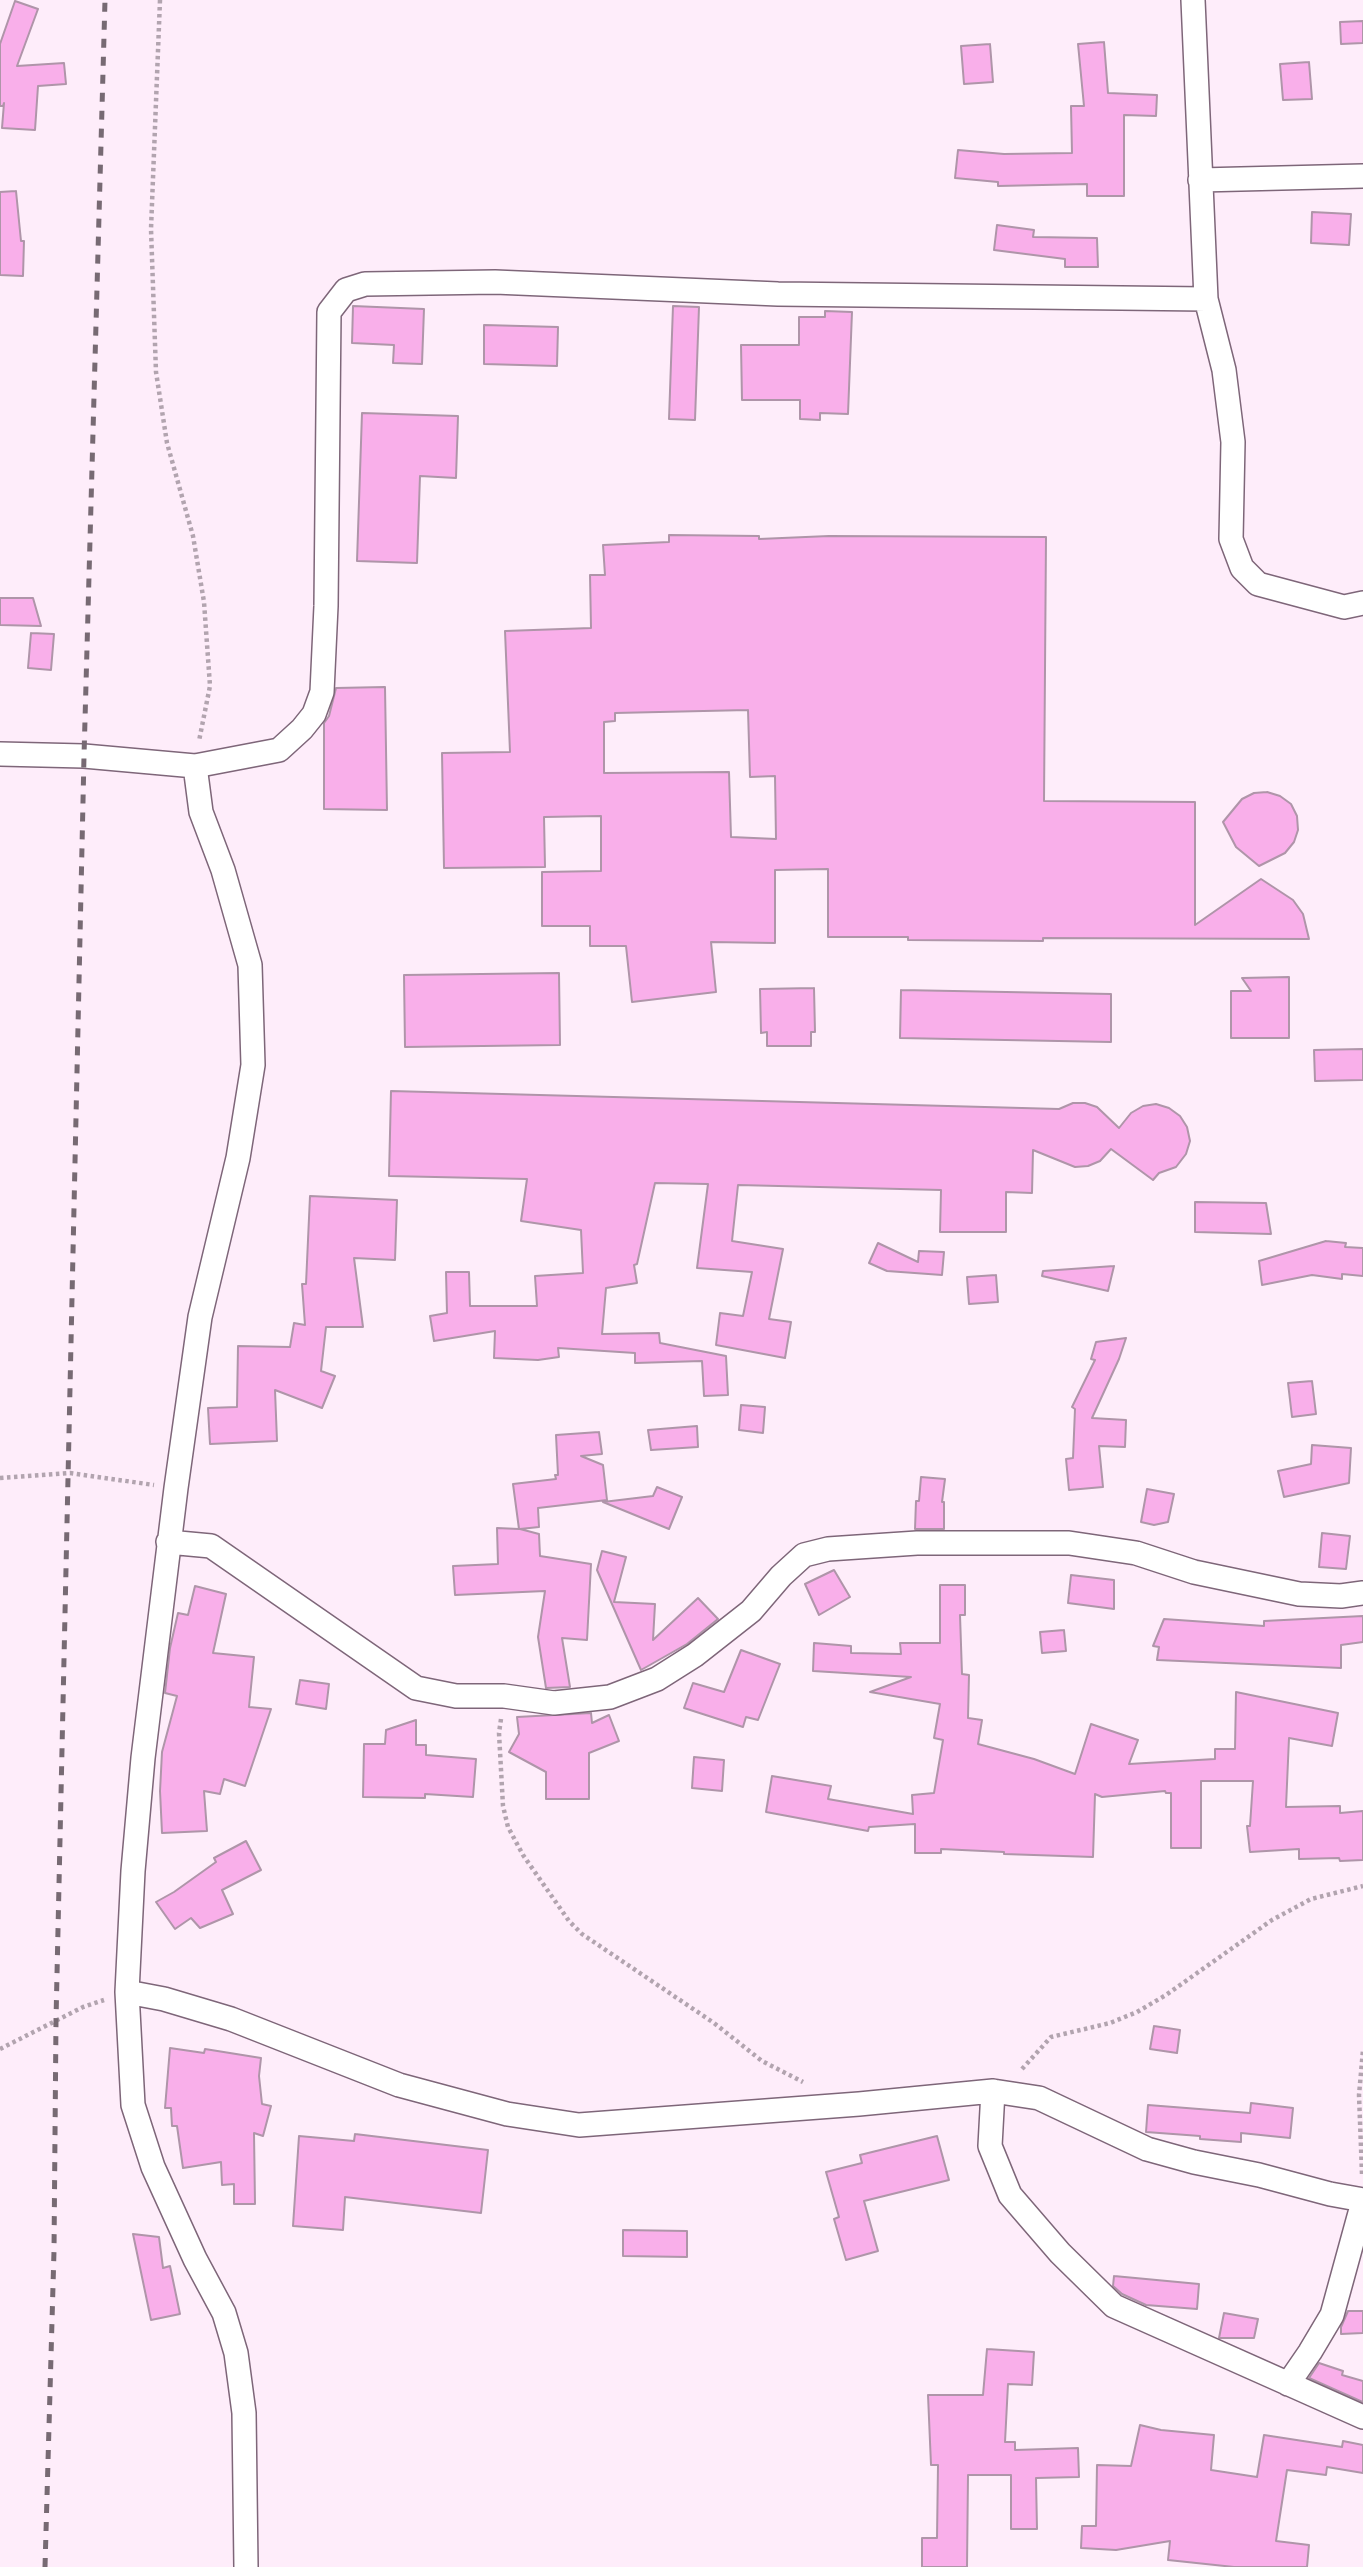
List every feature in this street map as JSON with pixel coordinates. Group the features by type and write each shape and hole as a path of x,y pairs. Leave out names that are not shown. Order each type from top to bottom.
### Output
{"street":[{"path":"1193,0 1206,299 1224,370 1233,442 1231,539 1242,568 1258,584 1344,607 1363,603"},
{"path":"1200,180 1363,176"},
{"path":"0,754 84,756 195,766 279,750 314,714 321,692 326,606 329,312 346,290 365,284 495,282 778,294 1206,299"},
{"path":"195,766 201,812 223,870 250,965 253,1065 238,1158 200,1317 168,1542 142,1770 133,1871 127,1992 133,2105 153,2167 195,2259 224,2313 236,2353 244,2413 246,2567"},
{"path":"168,1542 211,1546 416,1688 456,1696 504,1696 554,1703 610,1697 657,1679 695,1655 751,1611 781,1576 804,1555 828,1549 918,1543 1069,1543 1136,1553 1194,1572 1300,1594 1341,1596 1363,1593"},
{"path":"127,1992 164,1999 231,2019 399,2085 507,2114 579,2125 993,2091 1039,2098 1147,2150 1363,2201 1332,2315 1288,2384"},
{"path":"993,2091 990,2146 1010,2195 1060,2253 1114,2306 1363,2417"}],"path":[{"path":"160,0 151,229 156,372 167,443 193,536 204,602 210,686 195,766"},
{"path":"0,1478 70,1473 176,1488"},
{"path":"504,1696 499,1733 503,1807 508,1827 523,1855 569,1921 582,1934 714,2023 762,2061 786,2076 811,2085"},
{"path":"993,2091 1026,2066 1051,2037 1137,2012 1166,1995 1272,1920 1311,1899 1363,1886"},
{"path":"0,2049 83,2007 127,1992"},
{"path":"1362,2176 1359,2095 1363,2050"}],"building":[{"path":"15,1 38,9 17,66 64,63 66,84 38,86 35,130 2,128 4,103 0,106 0,44"},
{"path":"1363,21 1363,43 1341,44 1340,22"},
{"path":"1104,42 1108,93 1157,95 1156,116 1124,115 1124,196 1087,196 1087,184 998,186 998,182 955,178 958,150 1004,154 1072,153 1071,106 1084,106 1078,44"},
{"path":"990,44 993,82 964,84 961,46"},
{"path":"1309,62 1312,99 1283,100 1280,64"},
{"path":"16,191 21,241 24,241 23,276 0,275 0,192"},
{"path":"1312,212 1351,214 1349,245 1311,243"},
{"path":"997,225 1034,230 1033,237 1097,238 1098,267 1065,267 1065,259 994,250"},
{"path":"353,306 424,309 422,364 393,363 394,345 352,343"},
{"path":"673,306 699,307 695,420 669,419"},
{"path":"825,311 852,312 848,414 820,413 820,420 800,419 800,400 742,400 741,345 799,345 799,317 825,317"},
{"path":"484,325 558,327 557,366 484,364"},
{"path":"362,413 458,416 456,478 420,476 417,563 357,561"},
{"path":"669,535 759,536 759,539 829,536 1046,537 1044,801 1195,802 1195,925 1261,879 1293,900 1303,914 1309,939 1043,938 1043,941 828,937 828,869 775,870 775,943 711,942 716,992 632,1002 626,946 590,946 590,926 542,926 542,872 601,871 601,816 544,817 545,867 444,868 442,753 510,752 505,631 591,628 590,575 605,575 603,545 669,542","holes":["748,710 750,777 775,776 776,839 731,837 729,772 604,773 604,722 615,721 615,713"]},
{"path":"0,598 33,598 41,626 0,625"},
{"path":"31,633 54,634 51,670 28,668"},
{"path":"385,687 387,810 324,809 324,723 329,716 336,688"},
{"path":"1267,792 1280,796 1291,804 1297,816 1298,830 1294,842 1285,853 1259,866 1236,847 1223,822 1242,799 1254,793"},
{"path":"559,973 560,1045 405,1047 404,975"},
{"path":"1289,977 1289,1038 1231,1038 1231,991 1251,991 1242,978"},
{"path":"814,988 815,1032 811,1032 811,1046 767,1046 767,1032 761,1033 760,989"},
{"path":"901,990 1111,994 1111,1042 900,1038"},
{"path":"1363,1049 1363,1080 1315,1081 1314,1050"},
{"path":"391,1091 1059,1109 1073,1103 1085,1103 1097,1107 1119,1128 1131,1113 1143,1106 1156,1104 1169,1108 1180,1116 1187,1127 1190,1141 1186,1154 1176,1167 1159,1173 1153,1180 1111,1149 1100,1161 1075,1167 1033,1150 1032,1193 1006,1192 1006,1232 940,1232 941,1190 738,1185 732,1241 783,1249 769,1319 791,1322 785,1358 716,1345 720,1313 743,1316 752,1272 697,1268 708,1184 655,1183 637,1264 634,1265 637,1283 606,1288 602,1334 659,1333 660,1343 726,1356 728,1395 704,1396 702,1361 635,1363 635,1353 558,1348 559,1357 538,1360 494,1358 495,1331 434,1341 430,1316 447,1313 446,1272 469,1272 470,1306 537,1306 535,1276 583,1273 581,1230 521,1221 527,1179 389,1176"},
{"path":"310,1196 397,1200 395,1260 354,1258 363,1327 326,1327 321,1371 335,1376 322,1408 275,1390 277,1441 210,1444 208,1408 237,1407 238,1346 290,1347 294,1323 305,1325 302,1284 306,1284"},
{"path":"1195,1202 1266,1203 1271,1234 1195,1232"},
{"path":"1326,1241 1346,1243 1345,1247 1363,1248 1363,1276 1342,1274 1342,1279 1312,1275 1262,1285 1259,1261"},
{"path":"878,1243 918,1262 919,1251 944,1252 942,1275 887,1271 869,1263"},
{"path":"1114,1266 1108,1291 1042,1276 1043,1271"},
{"path":"996,1275 998,1302 969,1304 967,1277"},
{"path":"1126,1338 1092,1418 1126,1420 1125,1447 1099,1446 1103,1487 1069,1490 1066,1459 1073,1458 1075,1409 1072,1407 1095,1360 1091,1359 1096,1342"},
{"path":"1312,1381 1316,1414 1292,1417 1288,1383"},
{"path":"741,1405 765,1407 763,1433 739,1430"},
{"path":"697,1426 698,1447 651,1450 648,1430"},
{"path":"599,1432 602,1454 581,1456 603,1465 607,1500 538,1508 539,1527 520,1529 539,1534 540,1556 591,1564 587,1640 562,1638 570,1687 546,1688 538,1637 545,1591 455,1595 453,1566 498,1564 497,1528 519,1529 513,1484 556,1479 556,1435"},
{"path":"1312,1445 1351,1448 1349,1483 1284,1497 1278,1471 1311,1464"},
{"path":"921,1477 945,1479 942,1502 944,1529 915,1529 916,1501 919,1501"},
{"path":"657,1487 682,1497 669,1529 603,1502 653,1496"},
{"path":"1147,1489 1174,1494 1168,1522 1154,1525 1141,1522"},
{"path":"1322,1533 1350,1536 1346,1569 1319,1567"},
{"path":"602,1551 626,1557 614,1602 655,1604 653,1640 698,1598 718,1619 687,1644 641,1670 597,1570"},
{"path":"834,1570 850,1597 819,1615 805,1584"},
{"path":"1071,1575 1114,1580 1114,1609 1068,1603"},
{"path":"940,1585 965,1585 965,1615 960,1615 962,1674 969,1675 968,1718 982,1720 978,1744 1034,1759 1075,1774 1091,1724 1138,1740 1129,1764 1215,1759 1215,1749 1235,1749 1236,1692 1338,1713 1332,1746 1289,1738 1286,1807 1340,1806 1340,1813 1363,1811 1363,1860 1299,1859 1299,1849 1250,1852 1247,1826 1250,1826 1253,1781 1201,1781 1201,1848 1171,1848 1171,1793 1165,1791 1102,1797 1095,1794 1093,1857 941,1849 941,1853 915,1853 915,1824 869,1827 868,1831 766,1812 772,1776 831,1786 828,1799 913,1814 912,1795 934,1793 943,1740 934,1738 940,1704 870,1692 911,1677 813,1671 814,1643 851,1646 851,1653 901,1654 900,1643 940,1643"},
{"path":"195,1586 226,1594 213,1653 254,1657 249,1707 271,1709 245,1786 224,1779 220,1794 204,1791 207,1831 162,1833 162,1752 177,1696 165,1693 170,1648 178,1613 188,1615"},
{"path":"1363,1616 1363,1642 1341,1645 1341,1668 1157,1660 1159,1647 1153,1646 1164,1619 1264,1626 1264,1621"},
{"path":"1064,1630 1066,1651 1042,1653 1040,1632"},
{"path":"741,1650 780,1664 758,1720 746,1717 743,1727 684,1708 693,1683 724,1692"},
{"path":"300,1680 329,1684 326,1709 296,1704"},
{"path":"591,1713 592,1723 609,1715 619,1741 589,1753 589,1799 546,1799 546,1772 509,1752 519,1734 517,1717"},
{"path":"416,1720 416,1745 426,1745 426,1755 476,1759 473,1797 425,1794 425,1798 363,1797 364,1744 385,1744 386,1730"},
{"path":"694,1757 724,1760 722,1791 692,1788"},
{"path":"246,1841 261,1870 222,1890 233,1914 200,1928 191,1918 175,1929 156,1902 216,1862 214,1858"},
{"path":"1154,2026 1180,2030 1177,2053 1150,2049"},
{"path":"170,2048 204,2053 205,2049 261,2058 259,2076 262,2104 271,2106 263,2136 254,2133 255,2204 234,2204 234,2184 222,2185 221,2162 183,2168 177,2126 172,2126 171,2108 165,2108"},
{"path":"1251,2103 1293,2108 1290,2138 1241,2133 1241,2142 1146,2132 1148,2105 1250,2113"},
{"path":"355,2134 488,2150 481,2213 345,2197 343,2230 293,2226 299,2136 354,2141"},
{"path":"937,2136 949,2180 864,2201 878,2251 846,2260 834,2219 839,2217 826,2172 862,2163 860,2155"},
{"path":"623,2230 687,2231 687,2257 623,2256"},
{"path":"133,2234 159,2237 163,2268 170,2266 180,2314 151,2320"},
{"path":"1114,2276 1199,2284 1197,2309 1146,2305 1122,2294 1113,2286"},
{"path":"1348,2311 1363,2311 1363,2333 1341,2334"},
{"path":"1224,2313 1258,2319 1254,2338 1219,2338"},
{"path":"987,2349 1034,2352 1032,2385 1008,2384 1005,2442 1015,2442 1015,2450 1078,2448 1079,2477 1036,2478 1037,2529 1011,2529 1011,2475 968,2475 967,2567 922,2567 922,2538 937,2538 938,2465 931,2465 928,2395 983,2395"},
{"path":"1319,2363 1343,2371 1342,2375 1363,2381 1363,2402 1309,2378"},
{"path":"1140,2425 1161,2430 1214,2435 1211,2470 1257,2477 1264,2435 1342,2447 1343,2441 1363,2445 1363,2473 1327,2467 1326,2475 1287,2470 1276,2541 1309,2545 1307,2567 1234,2567 1168,2560 1170,2541 1116,2550 1081,2548 1082,2526 1096,2526 1097,2465 1131,2466"}],"railway":[{"path":"45,2567 54,2251 56,2020 84,756 105,0"}]}
